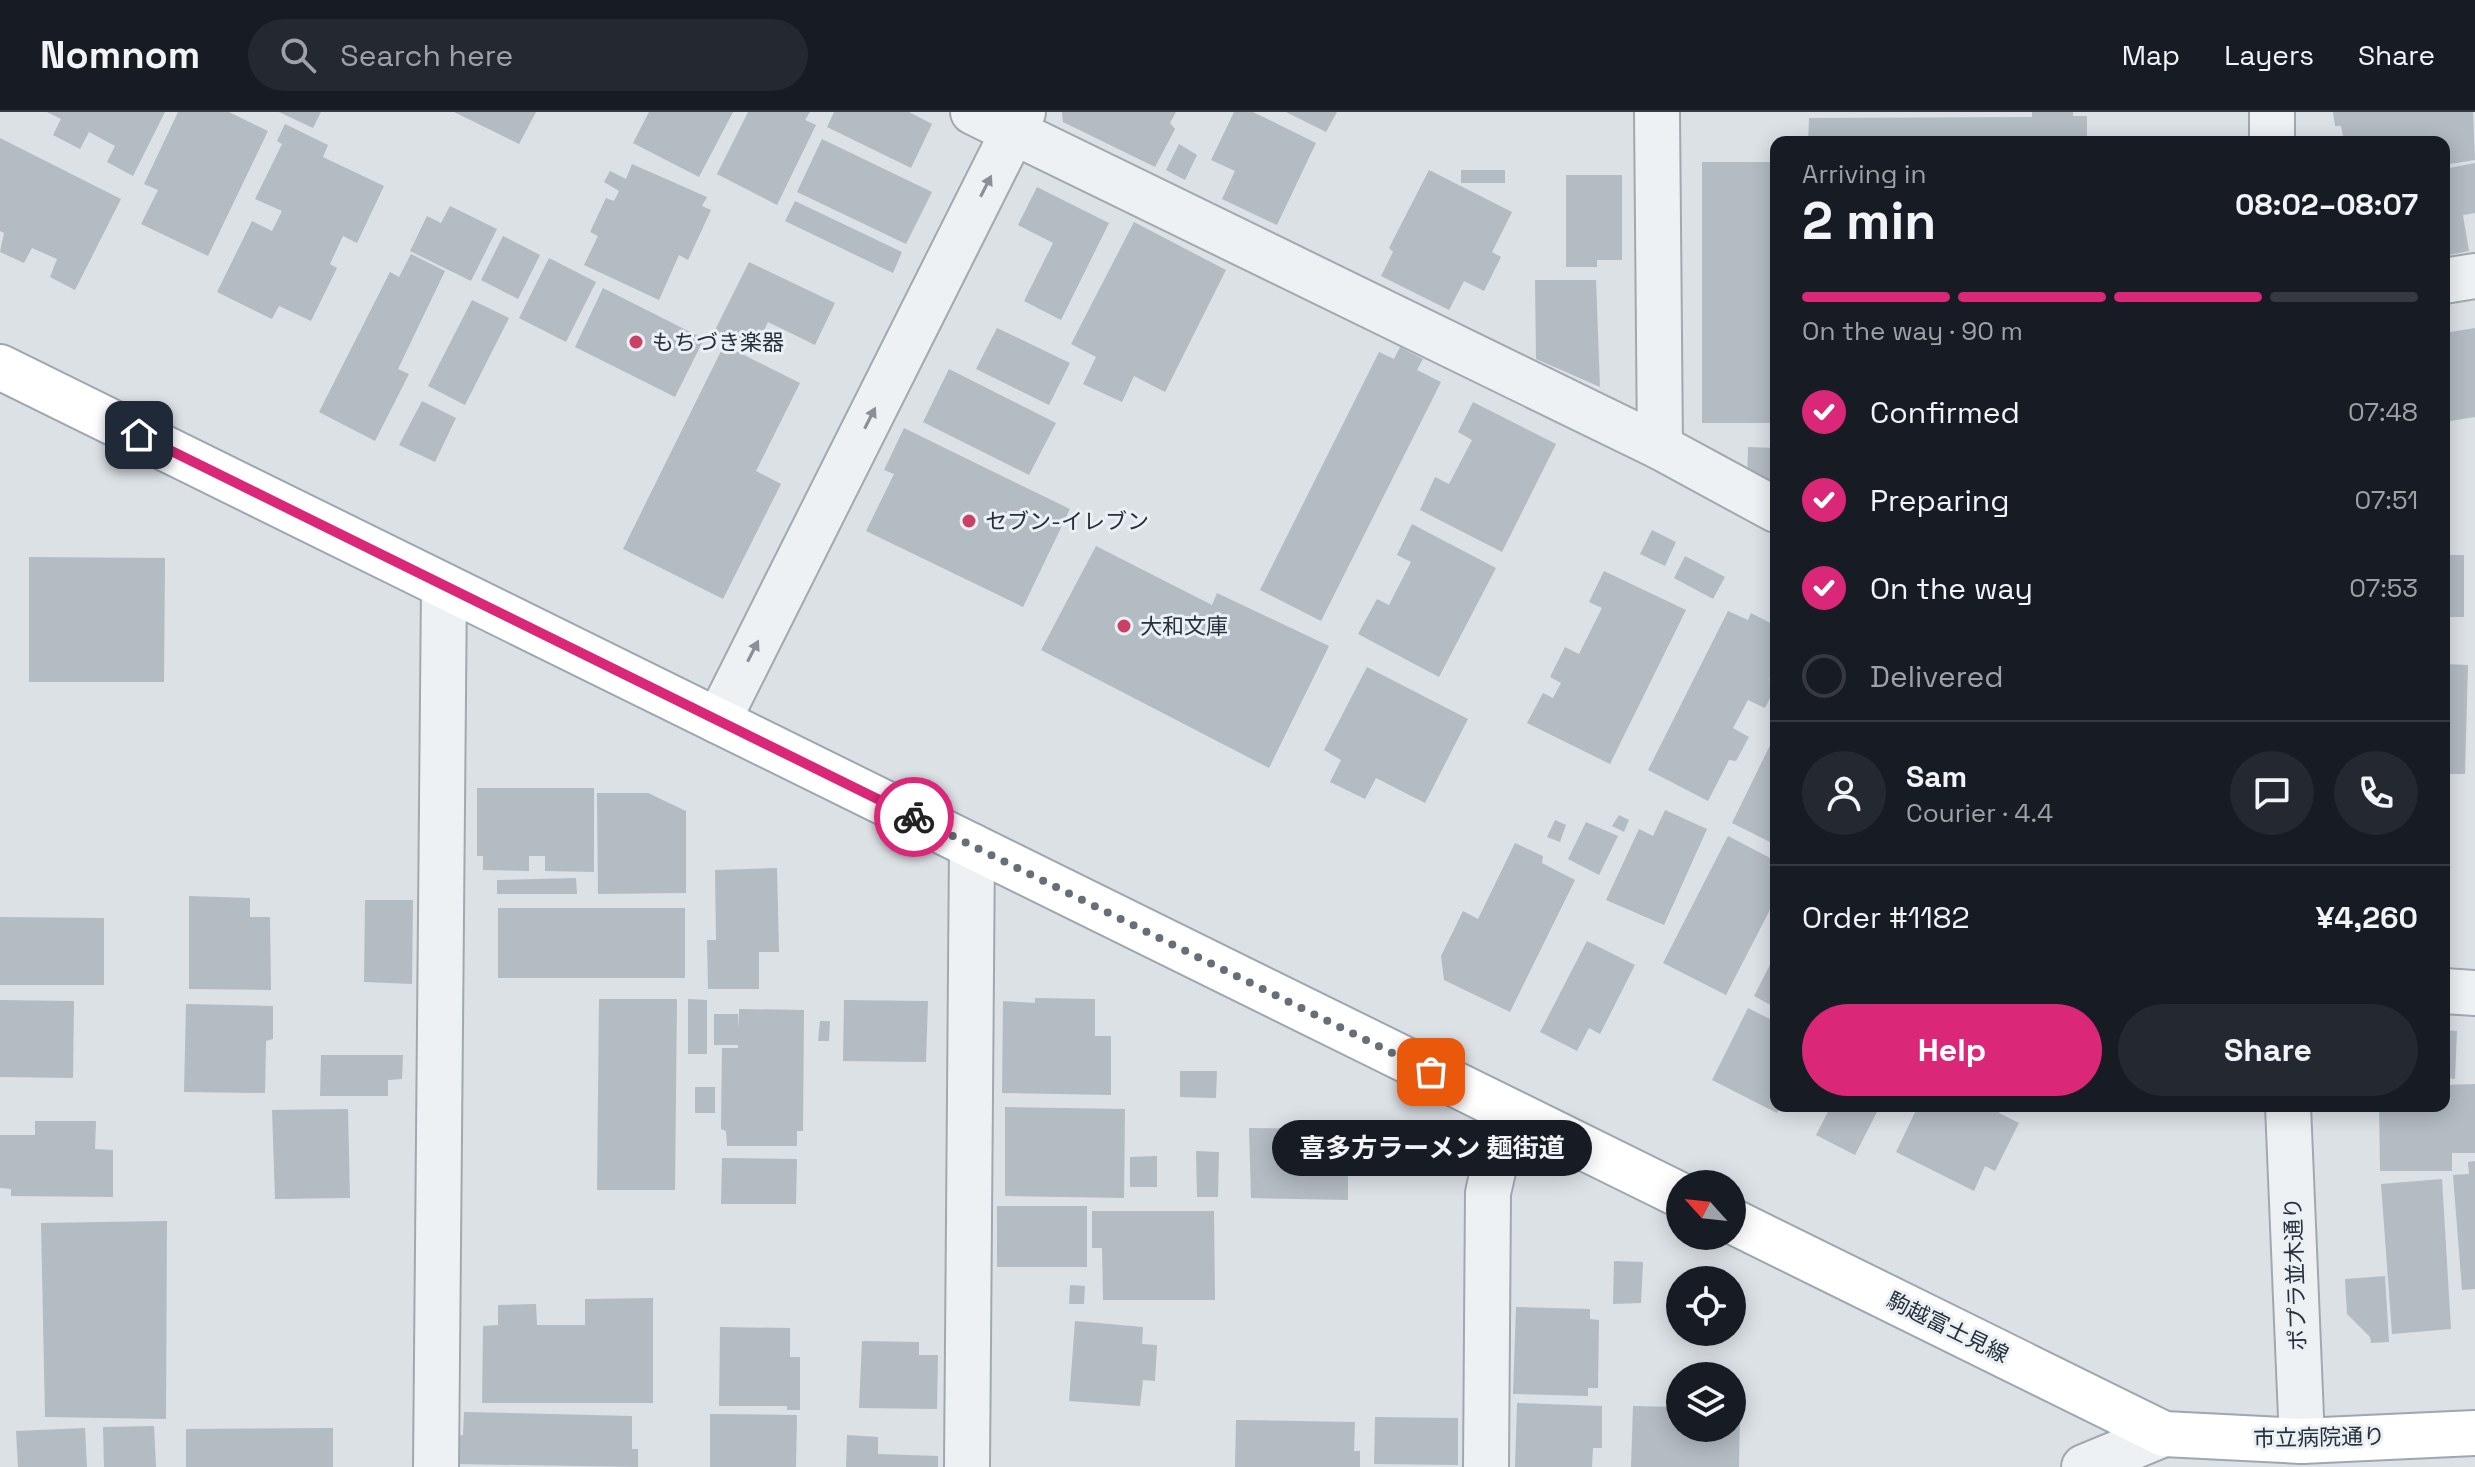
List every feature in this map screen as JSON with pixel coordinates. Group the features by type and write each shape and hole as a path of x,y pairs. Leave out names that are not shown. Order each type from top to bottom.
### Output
{"main road":[{"path":"0,367 1666,1188"},
{"name":"駒越富士見線","path":"1746,1228 2164,1434"},
{"name":"市立病院通り","path":"2164,1434 2302,1441 2475,1433"}],"street":[{"path":"973,112 1018,122 1660,447 1770,507"},
{"path":"1657,112 1660,447"},
{"path":"2272,112 2272,136"},
{"path":"718,721 1018,122"},
{"path":"2450,280 2475,276"},
{"path":"436,1467 444,586"},
{"path":"967,1467 972,846"},
{"path":"2450,991 2475,993"},
{"name":"ポプラ並木通り","path":"2288,1112 2302,1441"},
{"path":"1486,1467 1488,1193 1496,1158 1517,1115"},
{"path":"2084,1467 2164,1434"}],"building":[{"path":"47,112 165,112 133,176 107,162 115,146 89,132 80,149 53,135 61,119"},
{"path":"178,112 229,112 268,131 208,256 141,224 158,190 144,184"},
{"path":"279,112 321,112 313,128"},
{"path":"454,112 536,112 519,144"},
{"path":"649,112 733,112 699,177 633,143"},
{"path":"748,112 810,112 805,120 816,125 777,205 717,174"},
{"path":"834,112 909,112 932,124 911,168 827,127"},
{"path":"1062,112 1176,112 1170,123 1175,129 1155,167 1063,122"},
{"path":"1234,112 1253,112 1316,143 1277,225 1222,199 1235,171 1211,160"},
{"path":"1286,112 1337,112 1326,132"},
{"path":"2032,112 2073,112 2073,116 2087,116 2087,136 1808,136 1809,118 2032,117"},
{"path":"2333,112 2473,112 2475,160 2450,164 2450,136 2343,136 2341,126 2335,126"},
{"path":"285,124 328,145 323,157 384,186 357,243 343,236 330,264 337,268 311,321 279,306 272,319 217,292 252,221 272,231 282,211 255,199 282,144 277,141"},
{"path":"0,138 121,199 75,290 50,277 57,259 32,248 24,263 0,252 4,233 0,231"},
{"path":"822,139 932,192 906,244 797,192"},
{"path":"1179,144 1197,155 1185,180 1166,170"},
{"path":"1702,162 1770,162 1770,423 1702,423"},
{"path":"2475,163 2475,213 2463,215 2469,251 2450,255 2450,168"},
{"path":"632,164 707,197 702,206 711,210 688,260 679,255 659,300 584,265 598,236 590,232 606,198 614,201 619,191 604,182 610,171 626,179"},
{"path":"1429,170 1512,212 1492,252 1501,257 1484,291 1464,281 1449,310 1381,276 1393,252 1389,248"},
{"path":"1461,170 1505,170 1505,183 1461,183"},
{"path":"1566,175 1622,175 1622,260 1597,260 1597,267 1566,267"},
{"path":"1037,187 1109,223 1061,320 1024,301 1053,243 1018,225"},
{"path":"795,201 902,252 893,273 785,221"},
{"path":"450,206 497,229 471,281 410,251 427,216 441,223"},
{"path":"1134,222 1226,270 1165,392 1134,376 1122,402 1083,384 1096,357 1071,344"},
{"path":"503,236 540,255 518,299 481,280"},
{"path":"411,254 445,271 398,369 409,374 375,441 319,412 390,272 399,277"},
{"path":"549,258 596,282 566,342 519,318"},
{"path":"749,262 835,303 815,345 768,322 754,351 714,332"},
{"path":"1535,280 1596,280 1600,387 1536,359"},
{"path":"603,288 704,339 675,397 575,347"},
{"path":"472,300 509,318 465,405 428,386"},
{"path":"997,328 1070,363 1049,405 976,369"},
{"path":"2475,328 2475,417 2450,421 2450,332"},
{"path":"724,345 800,383 756,471 781,484 723,599 623,549"},
{"path":"1400,347 1423,359 1417,370 1441,382 1321,621 1260,590 1379,352 1394,359"},
{"path":"949,369 1056,423 1029,475 923,422"},
{"path":"422,401 456,418 435,462 399,445"},
{"path":"1473,402 1556,444 1502,552 1420,510 1435,477 1449,484 1472,440 1458,432"},
{"path":"904,428 1070,509 1023,607 866,531 894,474 884,470"},
{"path":"1748,447 1770,448 1770,488 1747,480"},
{"path":"1412,524 1496,568 1439,677 1358,634 1377,599 1389,605 1411,562 1397,555"},
{"path":"1652,530 1676,542 1665,566 1640,554"},
{"path":"1096,546 1212,605 1217,593 1329,646 1269,768 1041,650"},
{"path":"2450,555 2464,555 2464,617 2450,617"},
{"path":"1685,556 1725,577 1713,599 1674,578"},
{"path":"29,557 165,558 164,682 29,682"},
{"path":"1604,571 1686,610 1610,764 1527,723 1543,693 1553,698 1561,683 1550,677 1565,647 1579,654 1602,608 1589,602"},
{"path":"1728,611 1748,620 1751,613 1770,623 1770,698 1765,708 1748,700 1733,728 1749,737 1736,761 1729,760 1708,801 1648,770"},
{"path":"2450,664 2468,665 2465,774 2450,774"},
{"path":"1367,667 1468,719 1425,803 1376,778 1365,799 1330,782 1341,760 1324,750"},
{"path":"1770,745 1770,842 1732,823"},
{"path":"477,788 594,788 594,872 545,871 545,856 529,856 529,871 483,870 483,856 477,856"},
{"path":"597,793 648,793 686,811 686,893 598,894"},
{"path":"1665,810 1707,829 1664,925 1606,900 1639,829 1653,836"},
{"path":"1619,815 1629,820 1624,832 1612,826"},
{"path":"1555,820 1566,825 1560,842 1547,837"},
{"path":"1586,822 1618,836 1599,875 1568,859"},
{"path":"1728,836 1770,858 1770,910 1726,995 1663,963"},
{"path":"1515,843 1543,856 1542,863 1575,880 1510,1012 1444,980 1441,956 1463,911 1478,919"},
{"path":"777,868 779,952 759,952 759,989 708,989 707,940 716,940 715,870"},
{"path":"576,878 577,894 497,894 497,880"},
{"path":"189,896 250,898 250,917 270,917 271,990 189,989"},
{"path":"365,900 413,900 412,984 364,982"},
{"path":"498,908 685,908 685,978 498,978"},
{"path":"0,917 104,918 104,985 0,985"},
{"path":"1587,941 1635,965 1600,1034 1589,1028 1577,1051 1540,1032"},
{"path":"1770,965 1770,1005 1754,996"},
{"path":"1035,998 1095,999 1095,1036 1111,1036 1111,1095 1002,1093 1003,1001 1035,1003"},
{"path":"599,999 677,999 675,1190 597,1190"},
{"path":"688,999 707,1000 707,1054 688,1054"},
{"path":"0,1000 74,1001 73,1078 0,1077"},
{"path":"844,1000 928,1001 926,1062 843,1061"},
{"path":"186,1004 273,1006 273,1039 266,1041 265,1093 184,1092"},
{"path":"1748,1008 1770,1019 1770,1109 1712,1080"},
{"path":"739,1009 804,1010 803,1131 797,1131 797,1146 727,1146 726,1131 721,1129 722,1048 738,1048 738,1045 714,1045 714,1014 738,1014 739,1030"},
{"path":"820,1021 830,1021 829,1041 818,1041"},
{"path":"2450,1030 2457,1031 2455,1079 2450,1079"},
{"path":"321,1055 403,1055 402,1079 388,1080 388,1096 320,1096"},
{"path":"1180,1071 1217,1071 1216,1098 1180,1097"},
{"path":"2475,1084 2475,1153 2452,1153 2452,1171 2380,1171 2379,1112 2450,1112 2450,1085"},
{"path":"695,1087 715,1087 715,1113 695,1113"},
{"path":"1005,1107 1125,1109 1124,1198 1005,1196"},
{"path":"348,1109 350,1198 275,1199 272,1110"},
{"path":"1828,1112 1877,1112 1855,1155 1816,1135"},
{"path":"1915,1112 1999,1112 2019,1123 1995,1171 1985,1166 1974,1191 1896,1152"},
{"path":"35,1121 96,1121 95,1149 113,1150 113,1197 11,1196 11,1189 0,1188 0,1135 35,1135"},
{"path":"1249,1128 1348,1129 1348,1200 1251,1198"},
{"path":"1196,1151 1219,1152 1218,1197 1197,1197"},
{"path":"1157,1156 1157,1187 1130,1187 1130,1157"},
{"path":"722,1158 797,1159 796,1204 721,1204"},
{"path":"2475,1161 2475,1289 2462,1290 2453,1175 2469,1174 2468,1162"},
{"path":"2442,1179 2451,1329 2392,1334 2381,1184"},
{"path":"997,1206 1087,1206 1087,1267 997,1267"},
{"path":"1092,1211 1214,1211 1215,1300 1103,1300 1102,1248 1092,1248"},
{"path":"167,1221 166,1419 45,1417 41,1223"},
{"path":"1614,1261 1643,1262 1641,1303 1613,1304"},
{"path":"2385,1276 2389,1342 2371,1343 2370,1337 2347,1314 2345,1279"},
{"path":"1070,1285 1085,1286 1084,1304 1069,1304"},
{"path":"653,1298 653,1403 482,1403 483,1326 498,1325 498,1305 536,1304 537,1325 585,1325 585,1299"},
{"path":"1516,1307 1590,1309 1590,1319 1599,1320 1598,1388 1588,1388 1588,1396 1513,1394"},
{"path":"1075,1321 1143,1327 1142,1344 1157,1345 1155,1381 1143,1380 1140,1406 1069,1401"},
{"path":"720,1327 790,1328 790,1357 800,1357 800,1410 787,1410 787,1406 719,1406"},
{"path":"862,1341 919,1342 919,1355 938,1355 937,1409 859,1408"},
{"path":"1517,1403 1602,1406 1602,1448 1593,1448 1592,1467 1515,1467"},
{"path":"1633,1406 1666,1407 1666,1442 1739,1442 1739,1467 1631,1467"},
{"path":"464,1412 632,1416 632,1449 638,1449 638,1467 456,1464 456,1436 463,1435"},
{"path":"710,1414 797,1415 796,1467 710,1467"},
{"path":"1375,1417 1458,1418 1458,1465 1374,1464"},
{"path":"1236,1420 1355,1422 1354,1451 1360,1451 1360,1467 1235,1467"},
{"path":"154,1426 156,1467 104,1467 103,1427"},
{"path":"85,1428 87,1467 18,1467 16,1431"},
{"path":"333,1428 333,1467 186,1467 186,1429"},
{"path":"847,1435 878,1437 878,1454 938,1456 938,1467 846,1467"}],"way so far":[{"path":"914,817 1431,1072"}],"place":[{"name":"もちづき楽器","path":"636,342"},
{"name":"セブン-イレブン","path":"969,521"},
{"name":"大和文庫","path":"1124,626"},
{"name":"喜多方ラーメン 麺街道","path":"1431,1072"}],"route":[{"path":"139,435 914,817"}]}
